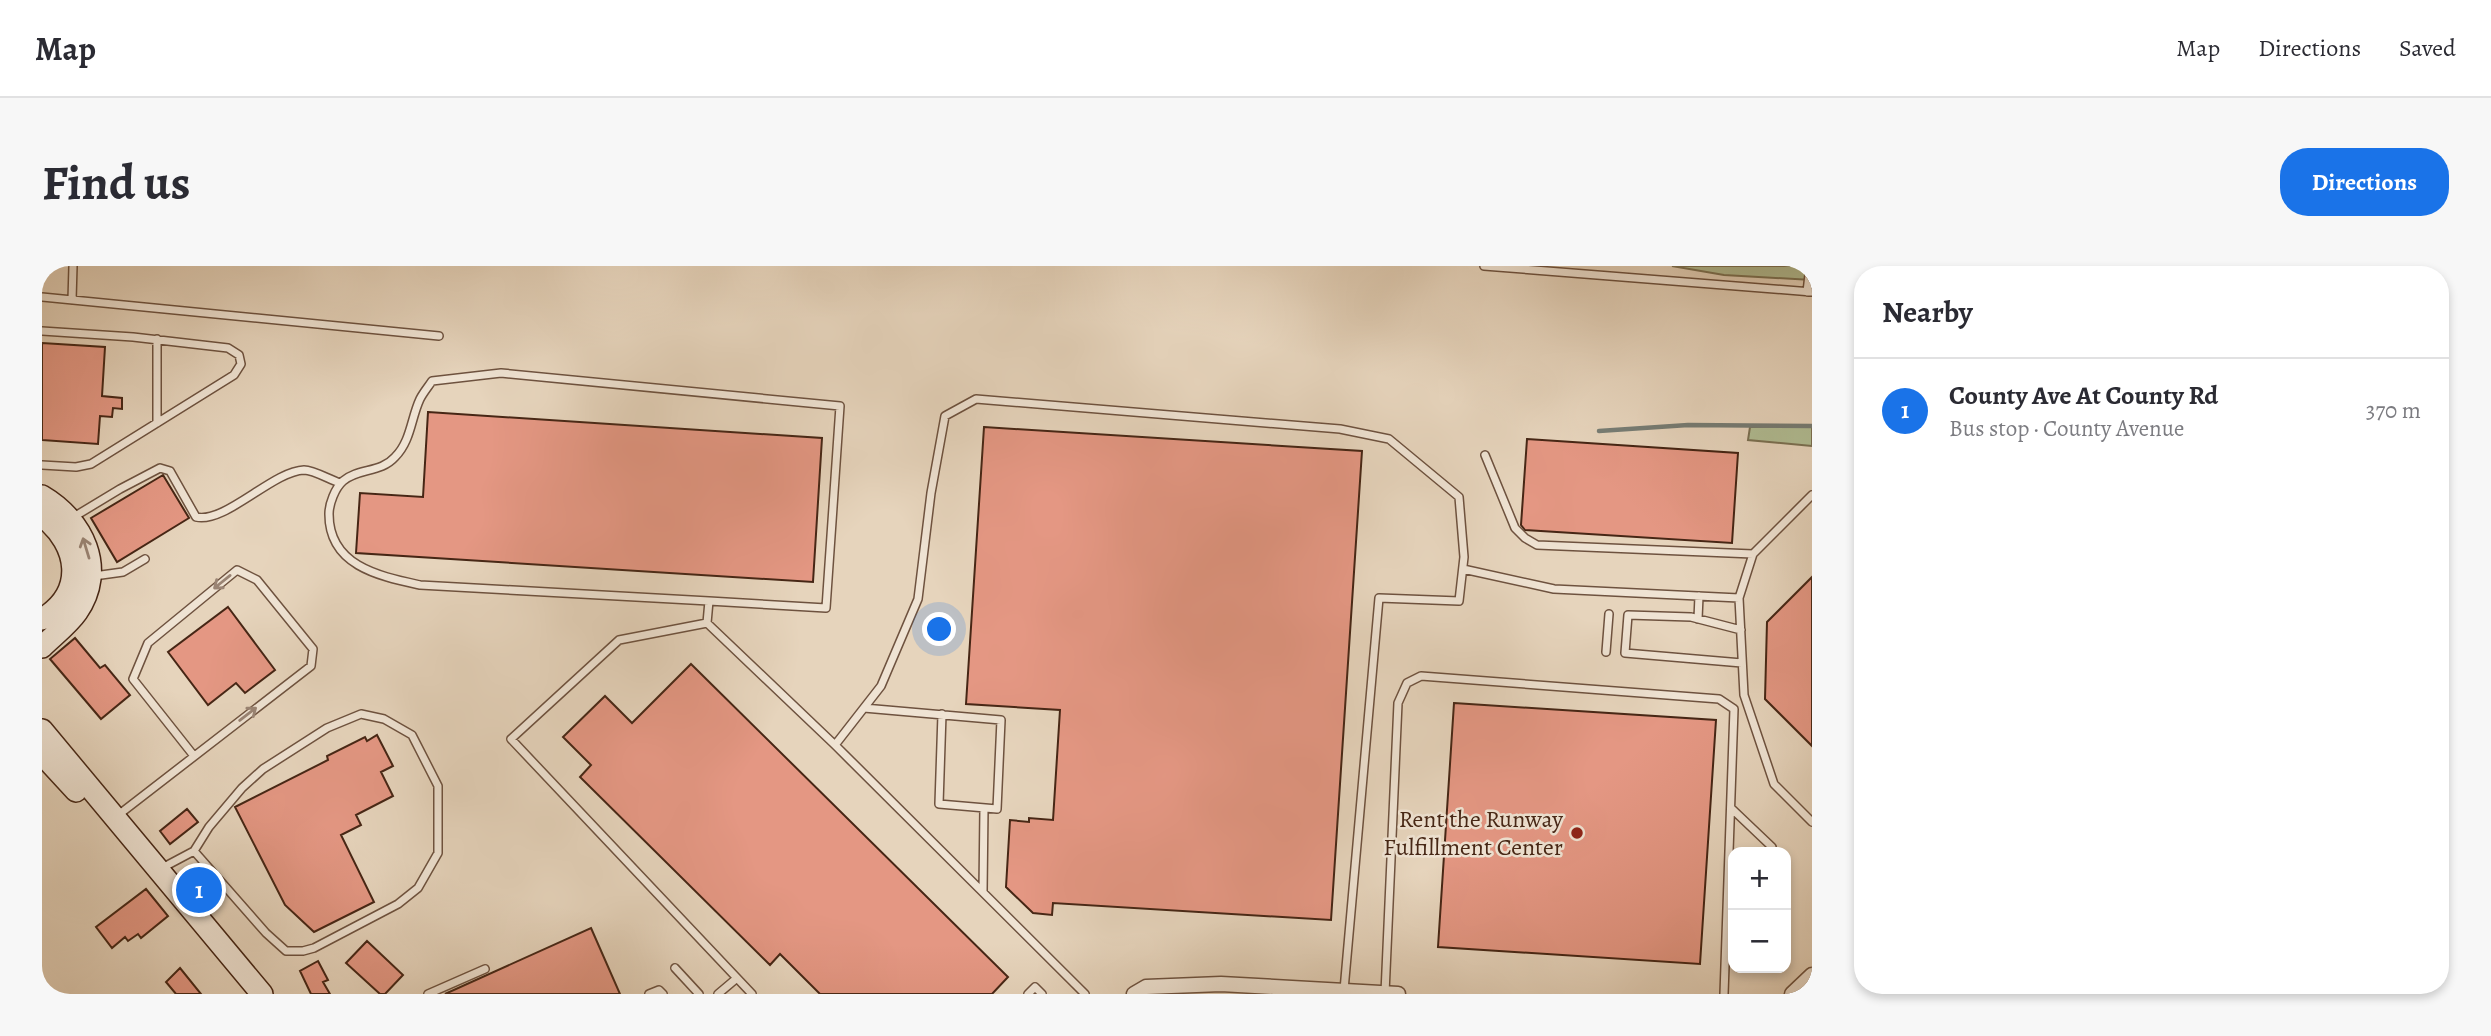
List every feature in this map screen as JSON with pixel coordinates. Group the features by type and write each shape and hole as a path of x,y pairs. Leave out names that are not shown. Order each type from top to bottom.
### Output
{"main road":[{"path":"42,496 71,519 82,534 88,551 90,576 87,592 78,611 42,647"},
{"path":"42,516 55,528 67,547 74,571 66,597 57,609 42,619"},
{"path":"42,715 79,774"},
{"path":"42,730 262,994"},
{"path":"42,754 88,802 141,849"}],"street":[{"path":"1792,994 1812,975"},
{"path":"1143,992 1221,984 1398,994"}],"lane":[{"path":"72,300 73,266"},
{"path":"1483,266 1810,292 1810,266"},
{"path":"42,297 439,335"},
{"path":"42,331 157,339 228,348 239,355 241,364 234,376 87,466 42,465"},
{"path":"157,339 157,423"},
{"path":"501,373 840,406 826,608 709,601 421,584 383,576 357,564 342,552 333,540 329,527 329,507 340,483 351,474 381,467 394,459 404,446 419,401 432,381 501,373"},
{"path":"835,745 881,686 918,599 931,493 945,416 976,399 1340,429 1389,439 1459,497 1464,557 1459,601 1379,598 1344,991"},
{"path":"1485,455 1514,528 1537,545 1753,554"},
{"path":"71,519 160,468 170,471 196,517 203,519 218,514 281,478 304,470 340,483"},
{"path":"1812,495 1753,554 1740,598 1744,695 1774,784 1812,822"},
{"path":"90,576 123,572 145,559"},
{"path":"1463,569 1555,589 1740,598"},
{"path":"115,818 311,666 313,649 257,580 237,570 148,643 134,679 194,756"},
{"path":"1698,619 1699,596"},
{"path":"707,623 709,601"},
{"path":"1606,652 1609,614"},
{"path":"1741,630 1698,619 1628,615 1625,653 1742,663"},
{"path":"707,623 835,745 1085,994"},
{"path":"707,623 619,640 511,739 752,994"},
{"path":"1385,993 1398,703 1407,683 1421,676 1718,699 1734,709 1730,910"},
{"path":"864,708 942,714 1001,720 997,809 939,804 942,714"},
{"path":"158,869 194,851 209,827 242,788 263,769 327,728 361,714 384,719 412,735 438,786 439,853 418,888 398,904 338,937 303,951 286,951 265,933 194,851"},
{"path":"983,891 984,808"},
{"path":"1731,808 1772,847"},
{"path":"675,968 699,994"},
{"path":"428,994 485,969"},
{"path":"1724,994 1728,969"},
{"path":"718,994 737,978"},
{"path":"1028,994 1035,987 1042,994"},
{"path":"649,994 659,990 663,994"}],"green space":[{"path":"1672,266 1812,266 1812,280 1724,275"},
{"path":"1812,426 1812,446 1748,440 1750,427"}],"building":[{"path":"42,343 105,347 102,396 122,398 122,409 113,408 112,417 100,416 98,444 42,440"},
{"path":"428,412 822,438 813,582 356,553 360,493 423,497"},
{"path":"984,427 1362,451 1331,920 1053,903 1052,915 1033,913 1006,887 1010,820 1053,820 1060,710 966,704"},
{"path":"1527,439 1738,453 1732,543 1525,530 1521,525"},
{"path":"163,475 189,518 117,562 91,518"},
{"path":"1812,577 1812,746 1765,699 1767,622"},
{"path":"228,607 275,670 245,693 236,683 208,705 168,652"},
{"path":"75,638 100,668 105,665 130,695 101,719 50,659"},
{"path":"691,664 1008,977 992,994 820,994 780,954 770,965 580,777 591,765 563,737 605,696 632,723"},
{"name":"Rent the Runway Fulfillment Center","path":"1454,703 1716,720 1700,964 1438,947"},
{"path":"377,735 393,766 381,772 393,796 356,815 361,825 341,835 374,902 314,932 285,905 235,807 328,760 327,756 365,737 367,741"},
{"path":"187,809 198,822 170,844 160,831"},
{"path":"146,889 168,916 141,938 138,934 128,941 125,937 112,948 96,927"},
{"path":"591,928 620,994 445,994"},
{"path":"367,941 403,975 385,994 380,994 346,963"},
{"path":"318,961 328,980 323,982 330,994 311,994 300,971"},
{"path":"180,968 201,994 176,994 166,982"}],"waterway":[{"path":"1599,431 1688,425 1812,426"}],"place":[{"name":"Rent the Runway Fulfillment Center","path":"1577,833"},
{"name":"County Ave At County Rd","path":"199,890"}]}
